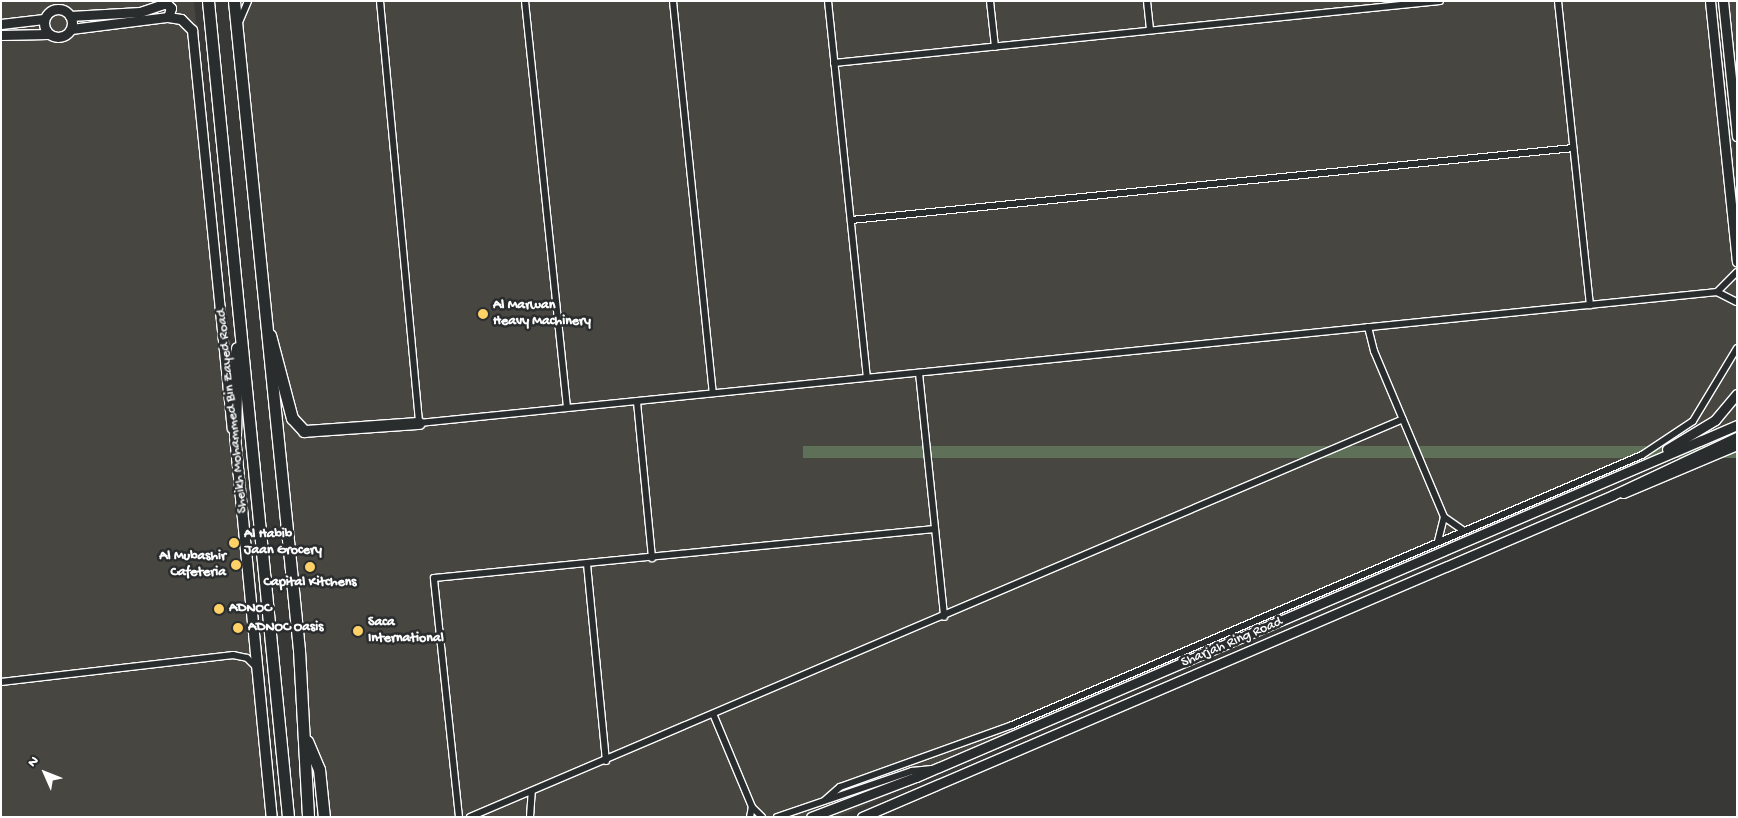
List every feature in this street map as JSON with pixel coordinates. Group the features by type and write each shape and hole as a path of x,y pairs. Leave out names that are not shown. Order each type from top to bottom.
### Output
{"highway":[{"name":"Sheikh Mohammed Bin Zayed Road","path":"208,1 288,817"},
{"path":"234,1 304,735 308,817"},
{"path":"266,329 277,349 292,418 304,431 419,423"},
{"path":"235,436 234,373 240,334"},
{"path":"304,735 319,769 324,817"}],"main road":[{"path":"235,436 272,817"}],"street":[{"path":"236,28 248,1"},
{"path":"380,1 419,423 567,407 637,402 867,376 1718,292 1737,302"},
{"path":"525,1 567,407"},
{"path":"673,1 713,393"},
{"path":"828,1 867,376"},
{"path":"990,1 995,46"},
{"path":"1147,1 1150,30"},
{"path":"834,63 1440,1"},
{"path":"1558,1 1590,305"},
{"path":"1710,1 1737,262"},
{"path":"1723,1 1737,136"},
{"path":"1,24 44,19 58,9 70,16 140,12 166,3 171,8 168,17"},
{"path":"70,16 71,29"},
{"path":"1,35 48,34 58,38 71,29 168,17 185,21 193,34 229,410 235,436"},
{"path":"44,19 48,34"},
{"path":"851,220 1573,148"},
{"path":"1718,292 1737,272"},
{"path":"1368,326 1374,351 1444,517 1444,531 1437,543"},
{"path":"825,800 840,787 1012,724 1437,543 1674,437 1700,411 1737,348"},
{"path":"918,372 944,617"},
{"path":"1607,482 1704,428 1723,413 1737,394"},
{"path":"637,402 652,558"},
{"path":"470,817 714,716 1403,418"},
{"path":"812,817 1607,482 1737,425"},
{"path":"1613,495 1737,437"},
{"path":"1613,495 1737,445"},
{"name":"Sharjah Ring Road","path":"862,817 1613,495"},
{"path":"1444,517 1464,531"},
{"path":"458,817 434,578 935,529"},
{"path":"587,564 606,762"},
{"path":"1,682 233,655 247,658 258,668"},
{"path":"714,716 752,807 762,817"},
{"path":"778,817 912,770 932,768"},
{"path":"530,817 532,791"},
{"path":"750,817 752,807"}],"shaded area":[{"path":"1,1 194,1 268,817 1,817"},
{"path":"236,1 1718,1 1737,188 1737,429 838,817 320,817"},
{"path":"1724,1 1737,1 1737,150"}],"green space":[{"path":"803,446 1737,446 1737,458 803,458"}],"place":[{"name":"Al Marwan Heavy Machinery","path":"483,314"},
{"name":"Al Habib Jaan Grocery","path":"234,543"},
{"name":"Al Mubashir Cafeteria","path":"236,565"},
{"name":"Capital Kitchens","path":"310,567"},
{"name":"ADNOC","path":"219,609"},
{"name":"ADNOC Oasis","path":"238,628"},
{"name":"Saca International","path":"358,631"}]}
